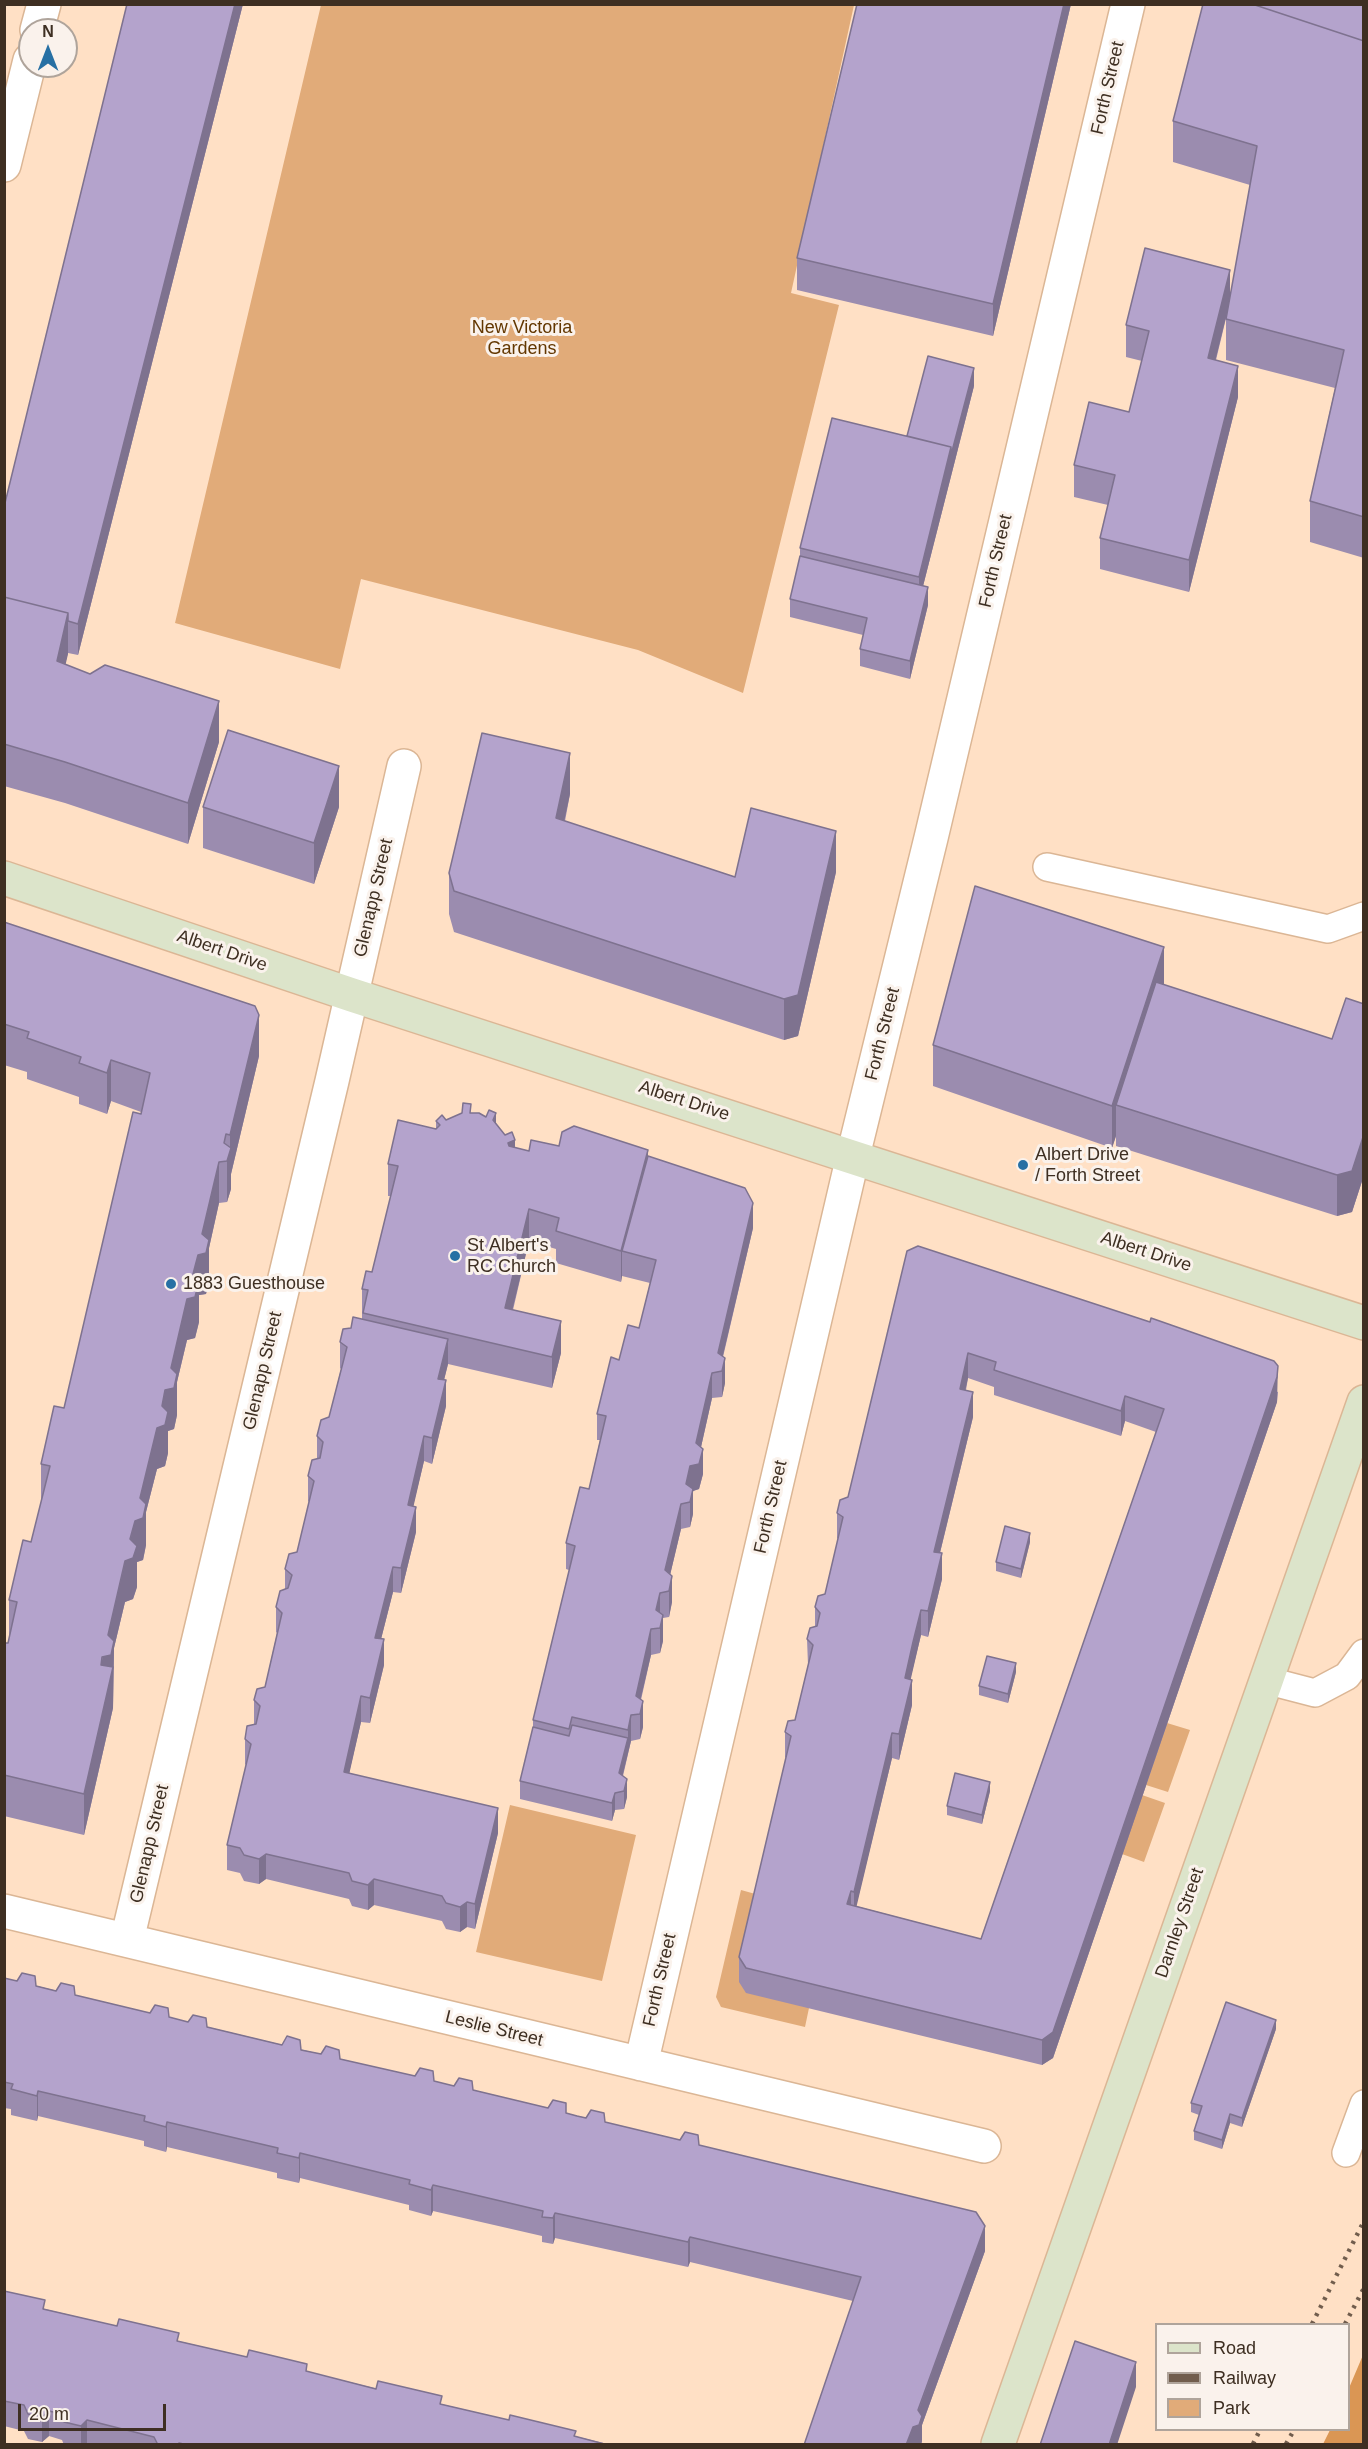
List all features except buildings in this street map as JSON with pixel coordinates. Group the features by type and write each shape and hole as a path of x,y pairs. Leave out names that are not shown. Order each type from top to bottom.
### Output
{"street":[{"name":"Forth Street","path":"641,2064 853,1156 931,838 1128,4"},
{"path":"4,165 26,78"},
{"name":"Glenapp Street","path":"127,1940 404,766"},
{"name":"Albert Drive","path":"4,878 352,994 1364,1323"},
{"name":"Darnley Street","path":"998,2445 1364,1402"},
{"name":"Leslie Street","path":"4,1911 984,2146"}],"lane":[{"path":"1047,867 1328,929 1364,916"},
{"path":"1265,1680 1315,1693 1347,1676 1364,1653"},
{"path":"1346,2153 1364,2104"}],"green space":[{"name":"New Victoria Gardens","path":"321,5 854,5 791,293 839,305 743,693 638,650 361,579 340,669 175,623"},
{"path":"1167,1723 1190,1730 1168,1792 1146,1785"},
{"path":"1142,1795 1165,1803 1144,1862 1122,1854"},
{"path":"510,1805 636,1835 602,1981 476,1952"},
{"path":"741,1890 759,1895 809,2008 805,2027 721,2007 716,1997"}],"shaded area":[{"path":"1363,2355 1363,2444 1323,2444 1330,2431 1350,2431 1350,2386"}],"railway":[{"path":"1313,2323 1364,2221"},
{"path":"1346,2323 1364,2288"},
{"path":"1253,2444 1260,2431"},
{"path":"1286,2444 1293,2431"}],"place":[{"name":"Albert Drive / Forth Street","path":"1023,1165"},
{"name":"St Albert's RC Church","path":"455,1256"},
{"name":"1883 Guesthouse","path":"171,1284"}]}
